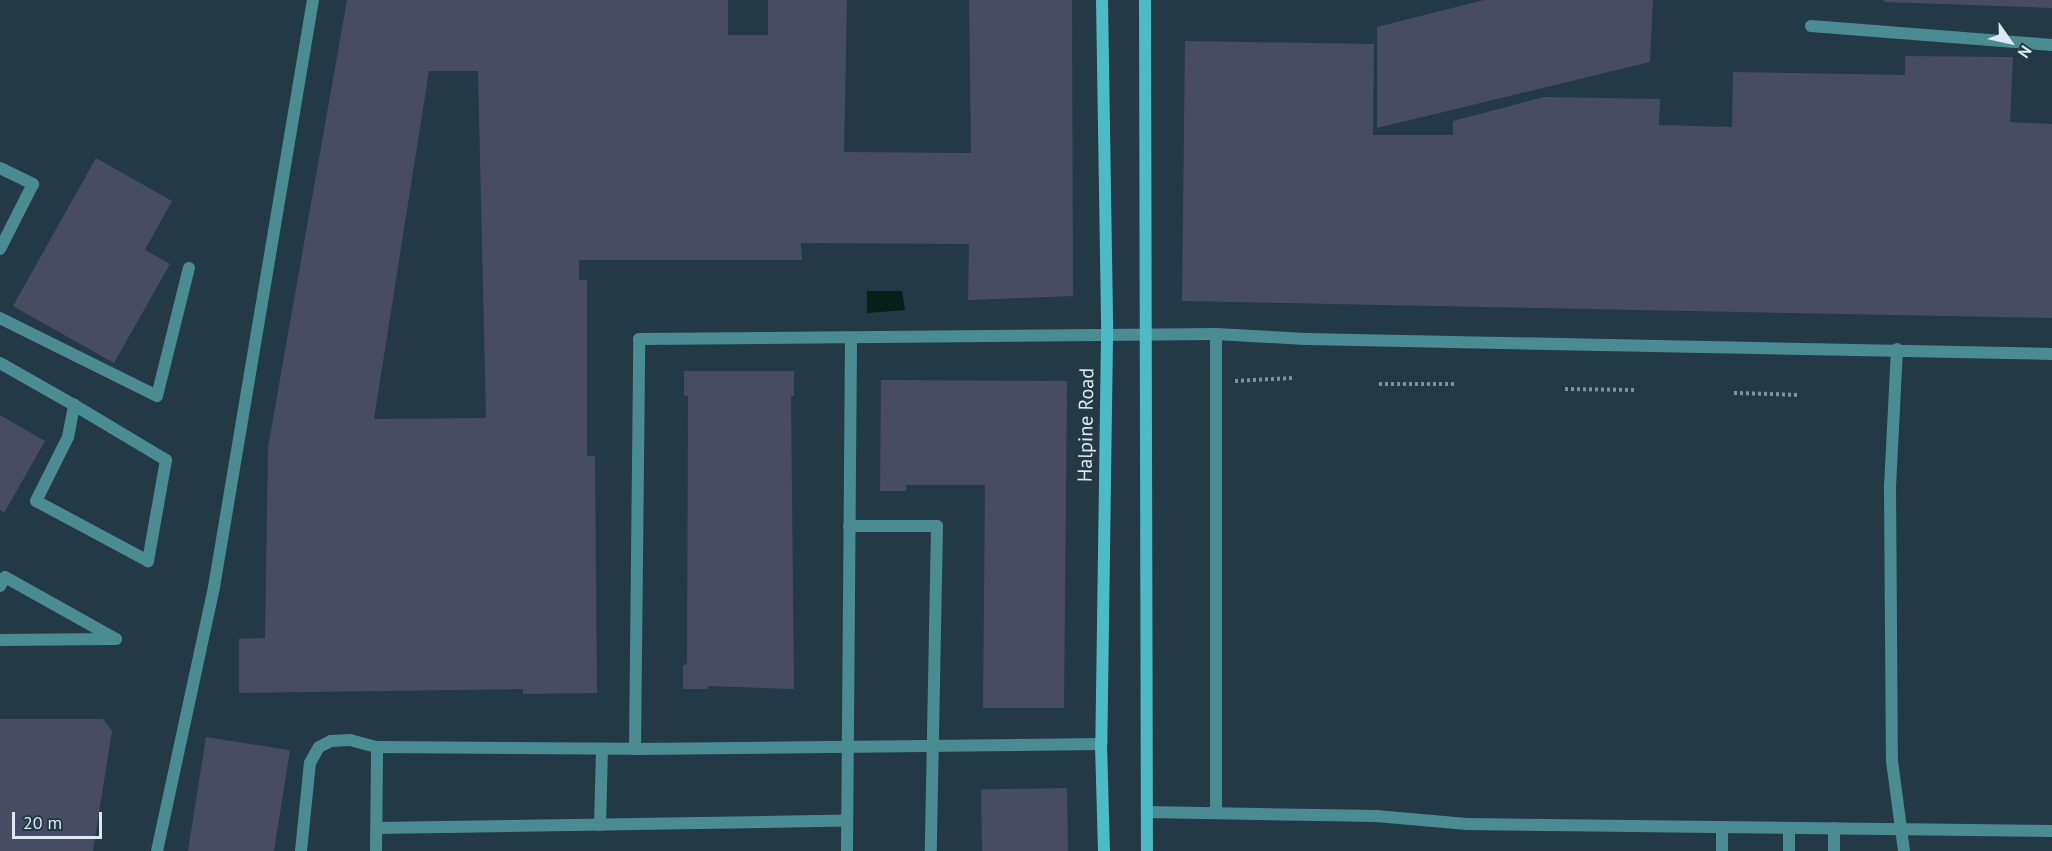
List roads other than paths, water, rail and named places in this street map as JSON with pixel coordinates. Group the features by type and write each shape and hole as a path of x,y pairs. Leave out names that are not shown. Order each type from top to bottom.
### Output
{"street":[{"name":"Halpine Road","path":"1102,0 1107,337 1101,744 1104,851"},
{"path":"1145,0 1149,337 1147,851"}],"lane":[{"path":"157,851 214,587 313,0"},
{"path":"1812,26 2052,45"},
{"path":"0,168 33,184 0,249"},
{"path":"0,318 157,396 189,268"},
{"path":"1216,334 1216,813"},
{"path":"635,749 639,339 1149,337 1216,334 1306,339 1897,349 2052,354"},
{"path":"847,851 850,339"},
{"path":"1897,349 1890,486 1892,761 1904,830 1904,851"},
{"path":"0,363 74,405 166,460 148,561 36,501 68,437 74,405"},
{"path":"849,526 937,526 931,851"},
{"path":"0,586 5,577 116,639 0,640"},
{"path":"301,851 312,755 331,741 350,740 377,747 602,749 848,744 1101,744"},
{"path":"376,851 377,747"},
{"path":"600,825 602,749"},
{"path":"1147,812 1376,816 1467,824 2052,831"},
{"path":"377,828 847,821"},
{"path":"1722,828 1722,851"},
{"path":"1789,828 1789,851"},
{"path":"1834,828 1834,851"}]}
